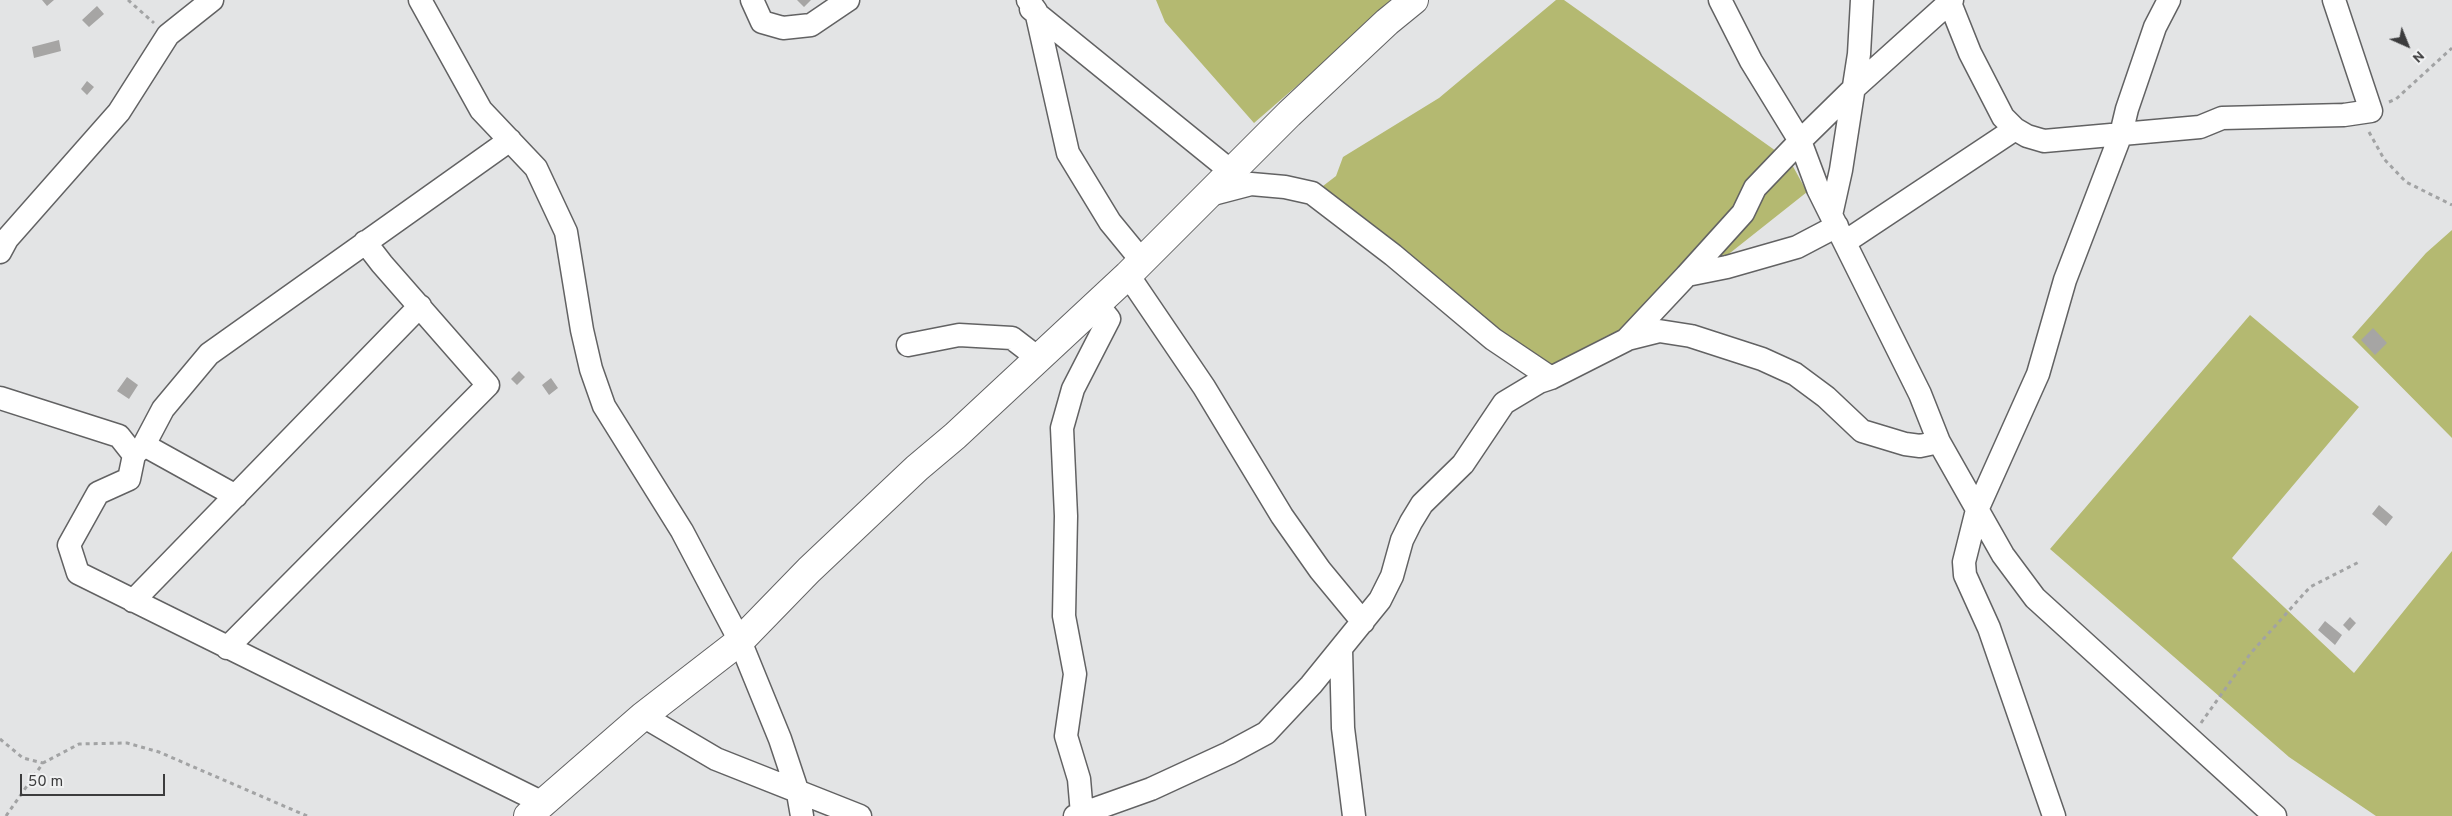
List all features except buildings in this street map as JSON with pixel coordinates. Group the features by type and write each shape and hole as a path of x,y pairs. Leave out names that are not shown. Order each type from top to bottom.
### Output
{"street":[{"path":"0,252 7,239 120,112 168,35 212,0"},
{"path":"420,0 477,104 536,168 566,232 590,369 604,406 682,530 740,640 780,740 798,793 802,816"},
{"path":"752,0 762,22 782,28 811,25 848,0"},
{"path":"1015,0 1032,6 1232,172"},
{"path":"510,140 209,354 163,409 139,450 129,479 98,493 69,545 78,573 227,648 536,809 643,716 740,640 809,570 917,468 955,436 1096,302 1135,268 1338,68 1387,22 1414,0"},
{"path":"1720,0 1751,61 1800,141 1818,189 1920,394 1939,442 2003,555 2035,598 2274,816"},
{"path":"1838,228 1840,170 1859,54 1862,0"},
{"path":"2054,816 1989,628 1965,576 1964,562 1977,510 2038,374 2065,280 2121,134 2127,109 2155,28 2169,0"},
{"path":"1626,340 1743,213 1756,188 1800,141 1852,90 1951,2 1970,53 2004,117 2014,128 2027,136 2044,141 2200,127 2222,118 2344,115 2371,111 2334,0"},
{"path":"1032,6 1068,153 1110,222 1204,387 1282,516 1320,570 1362,622"},
{"path":"1687,275 1727,267 1798,247 1838,228 2014,128"},
{"path":"1209,195 1251,184 1285,187 1312,193 1394,255 1493,339 1551,378"},
{"path":"227,648 488,385 365,242"},
{"path":"1096,302 1110,320 1073,389 1062,428 1066,516 1064,616 1075,674 1066,736 1079,779 1079,815 1151,789 1229,753 1266,733 1341,650 1380,600 1392,576 1402,540 1422,504 1462,464 1504,403 1539,382 1551,378 1626,340 1659,331 1691,336 1762,359 1795,374 1826,397 1862,431 1905,444 1920,446 1939,442"},
{"path":"133,601 420,306"},
{"path":"908,345 959,335 1012,338 1038,358"},
{"path":"0,398 118,436 139,450 236,496"},
{"path":"1341,650 1343,728 1354,816"},
{"path":"643,716 716,759 860,816"}],"path":[{"path":"128,0 168,35"},
{"path":"2452,48 2396,99 2371,111 2369,135 2384,159 2406,182 2452,204"},
{"path":"2189,740 2250,654 2310,587 2359,562"},
{"path":"0,738 23,758 43,763"},
{"path":"6,816 43,763 78,744 127,743 159,752 307,816"}],"green space":[{"path":"1156,0 1396,0 1254,123 1165,22"},
{"path":"1556,0 1564,0 1790,161 1807,192 1624,337 1544,377 1310,196 1336,176 1343,157 1439,98"},
{"path":"2452,230 2452,438 2352,337 2426,253"},
{"path":"2250,315 2359,407 2232,558 2354,673 2452,551 2452,816 2376,816 2289,757 2050,549"}]}
